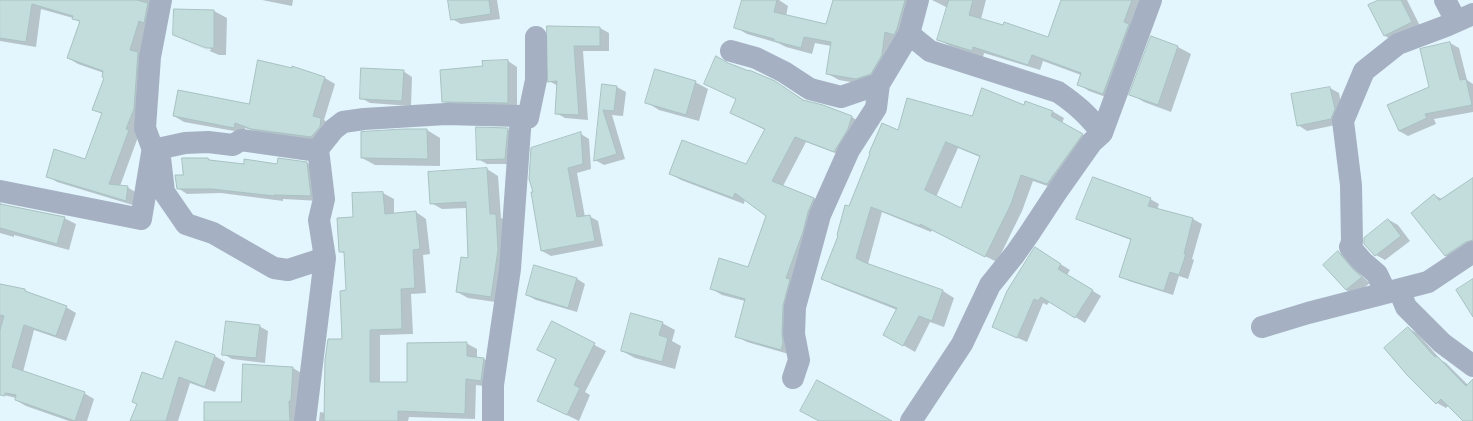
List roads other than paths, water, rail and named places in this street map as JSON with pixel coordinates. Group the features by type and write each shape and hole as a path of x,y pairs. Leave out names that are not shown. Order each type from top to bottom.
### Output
{"street":[{"path":"161,0 150,57 144,128 156,150 164,192 186,224 213,233 274,268 288,270 325,258"},
{"path":"793,378 799,360 794,334 795,307 820,215 849,150 876,108 879,84 909,34 918,0"},
{"path":"911,421 962,344 990,285 1015,254 1092,142 1102,134 1151,0"},
{"path":"1445,0 1464,18 1398,44 1364,71 1343,121 1351,185 1352,242 1350,247 1442,343 1473,366"},
{"path":"909,34 930,51 1058,92 1088,115 1102,134"},
{"path":"156,150 185,143 208,142 233,145 241,140 311,150 318,149 334,129 343,122 364,119 446,114 521,116 528,118 536,80 536,37"},
{"path":"731,51 756,58 784,72 810,89 876,108"},
{"path":"841,97 879,84"},
{"path":"493,421 493,385 510,269 521,116"},
{"path":"305,421 325,258 318,220 324,199 318,149"},
{"path":"0,191 141,219 156,150"},
{"path":"1262,327 1308,313 1428,282 1473,252"}]}
